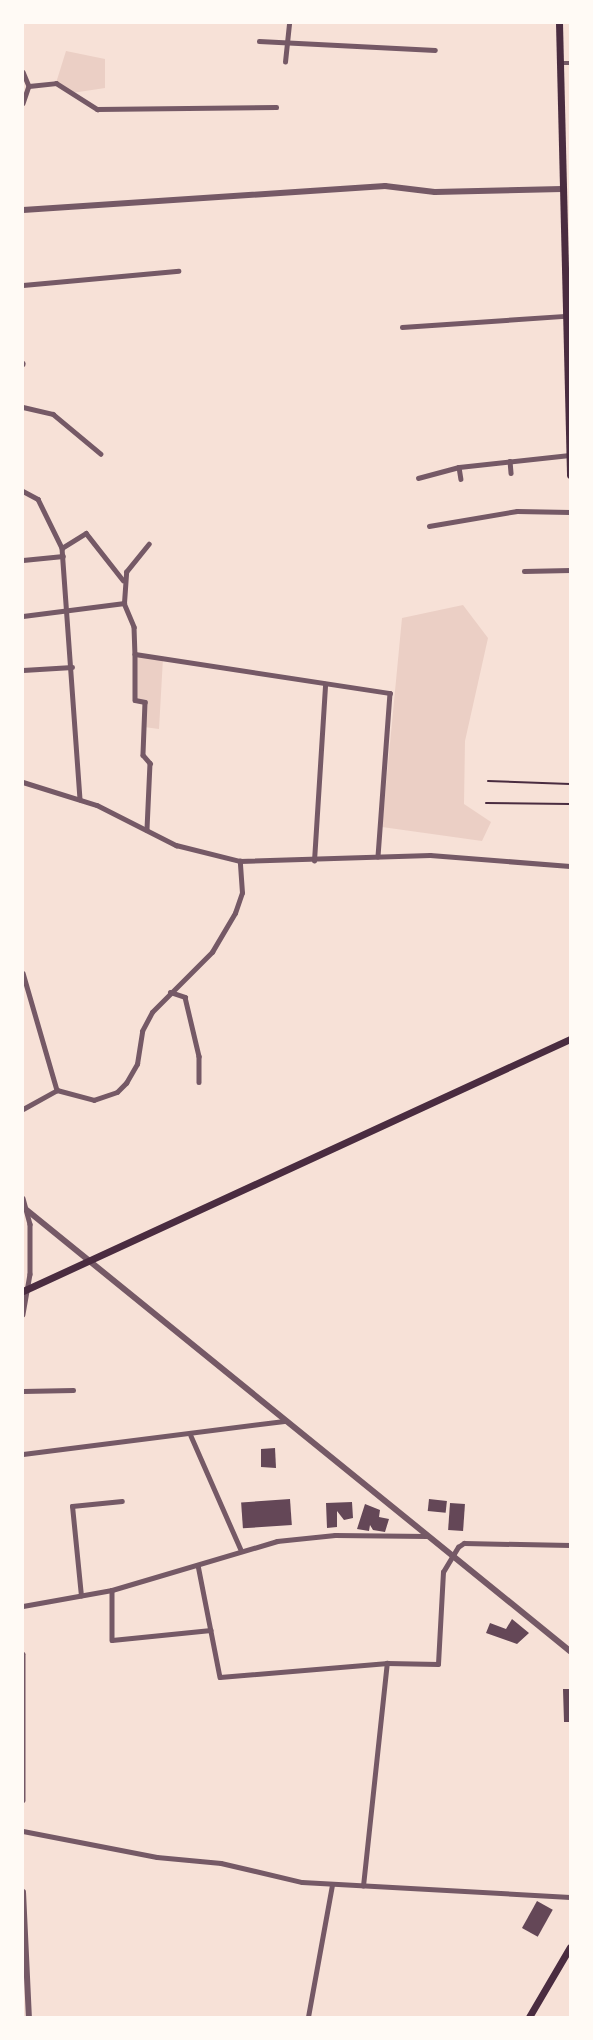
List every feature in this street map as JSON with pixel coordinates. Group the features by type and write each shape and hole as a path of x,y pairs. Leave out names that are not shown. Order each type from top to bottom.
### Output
{"main road":[{"path":"559,23 562,189 568,306 566,316 570,475"},
{"path":"25,1290 570,1039"},
{"path":"529,2017 570,1947"}],"street":[{"path":"285,62 289,23"},
{"path":"259,41 435,50"},
{"path":"560,63 570,63"},
{"path":"23,72 29,86 23,103"},
{"path":"29,86 56,83 97,109 276,107"},
{"path":"561,140 570,139"},
{"path":"23,210 371,186 435,192 562,189"},
{"path":"23,285 178,271"},
{"path":"402,327 566,316"},
{"path":"23,407 53,414 101,454"},
{"path":"418,478 459,467 569,455"},
{"path":"510,461 511,473"},
{"path":"459,467 461,479"},
{"path":"23,491 38,499 62,548 80,799"},
{"path":"429,526 517,512 570,512"},
{"path":"62,548 86,533 123,580 124,603 134,628 135,700 145,702 143,755 150,763 147,830"},
{"path":"123,580 149,544"},
{"path":"23,560 63,556"},
{"path":"524,571 570,570"},
{"path":"23,616 124,603"},
{"path":"135,654 390,693 378,857"},
{"path":"23,670 72,667"},
{"path":"314,861 325,684"},
{"path":"23,782 80,799 176,845 240,861 314,861 430,855 570,866"},
{"path":"23,1109 57,1090 94,1100 117,1092 136,1064 142,1031 170,992 212,953 235,913 242,893 240,861"},
{"path":"23,973 57,1090"},
{"path":"170,992 185,997 199,1056 199,1082"},
{"path":"23,1198 23,1314"},
{"path":"25,1209 570,1651"},
{"path":"23,1391 73,1390"},
{"path":"23,1454 191,1436 286,1421"},
{"path":"191,1436 241,1550"},
{"path":"81,1596 72,1506 122,1501"},
{"path":"23,1606 112,1590 241,1550 335,1535 427,1536"},
{"path":"198,1565 220,1677 387,1663 438,1664 443,1572 450,1555 464,1543 570,1545"},
{"path":"112,1590 112,1640 210,1630"},
{"path":"23,1654 23,1800"},
{"path":"363,1886 387,1663"},
{"path":"23,1831 332,1885 570,1897"},
{"path":"308,2017 332,1885"},
{"path":"23,1892 26,2006 29,2017"}],"path":[{"path":"488,781 570,784"},
{"path":"486,803 570,804"}],"shaded area":[{"path":"66,51 105,59 105,88 72,93 56,83"},
{"path":"463,605 488,638 465,741 464,804 491,822 482,841 382,827 402,618"},
{"path":"135,654 163,658 159,729 144,727 145,703 135,700"}],"building":[{"path":"275,1448 276,1468 261,1467 261,1449"},
{"path":"290,1499 292,1525 243,1528 241,1502"},
{"path":"429,1499 447,1501 446,1513 428,1511"},
{"path":"352,1502 353,1518 344,1520 337,1511 337,1527 327,1528 326,1503"},
{"path":"450,1503 465,1504 463,1531 448,1530"},
{"path":"365,1504 380,1510 379,1517 389,1519 385,1532 373,1530 370,1525 369,1531 357,1529"},
{"path":"512,1619 529,1633 517,1644 486,1633 490,1623 506,1629"},
{"path":"563,1689 570,1689 570,1722 564,1722"},
{"path":"537,1901 553,1910 538,1937 522,1928"}]}
